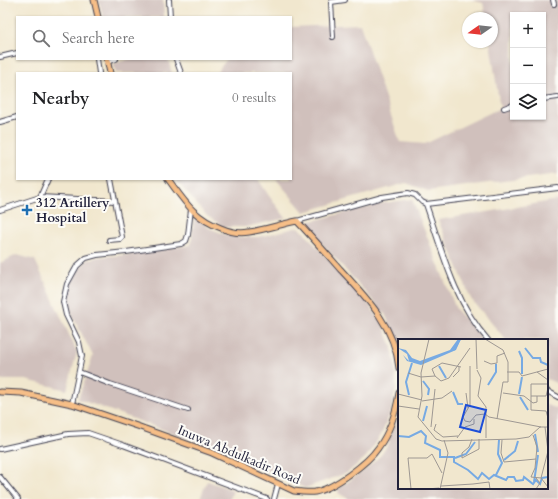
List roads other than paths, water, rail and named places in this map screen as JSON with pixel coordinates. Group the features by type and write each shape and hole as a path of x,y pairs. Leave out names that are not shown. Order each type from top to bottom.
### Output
{"main road":[{"path":"94,0 98,16"},
{"path":"107,60 110,72"},
{"path":"169,180 198,216 212,225 228,231 248,232 297,220 373,305 388,329 398,356"},
{"name":"Inuwa Abdulkadir Road","path":"0,392 21,392 72,404 212,453 294,491 304,493 316,492 333,485 358,467 378,449 390,426 398,400"}],"street":[{"path":"169,0 170,16"},
{"path":"334,37 331,2 345,0"},
{"path":"0,57 16,53"},
{"path":"97,60 99,72"},
{"path":"176,60 181,72"},
{"path":"546,99 558,97"},
{"path":"504,108 510,106"},
{"path":"0,122 16,117"},
{"path":"40,198 48,180"},
{"path":"109,240 120,239 122,237 111,180"},
{"path":"297,220 382,197 408,192 415,195 426,204 558,188"},
{"path":"0,210 40,198 115,201"},
{"path":"426,204 457,291 470,314 487,339"},
{"path":"72,404 82,356 79,342 66,314 63,302 67,284 77,266 86,258 97,255 181,244 186,241 188,235 191,209"},
{"path":"79,372 188,410"},
{"path":"548,392 558,397"},
{"path":"0,449 68,434 88,433 267,499"},
{"path":"0,476 18,499"},
{"path":"274,499 278,484"}],"place":[{"name":"312 Artillery Hospital","path":"27,210"}]}
